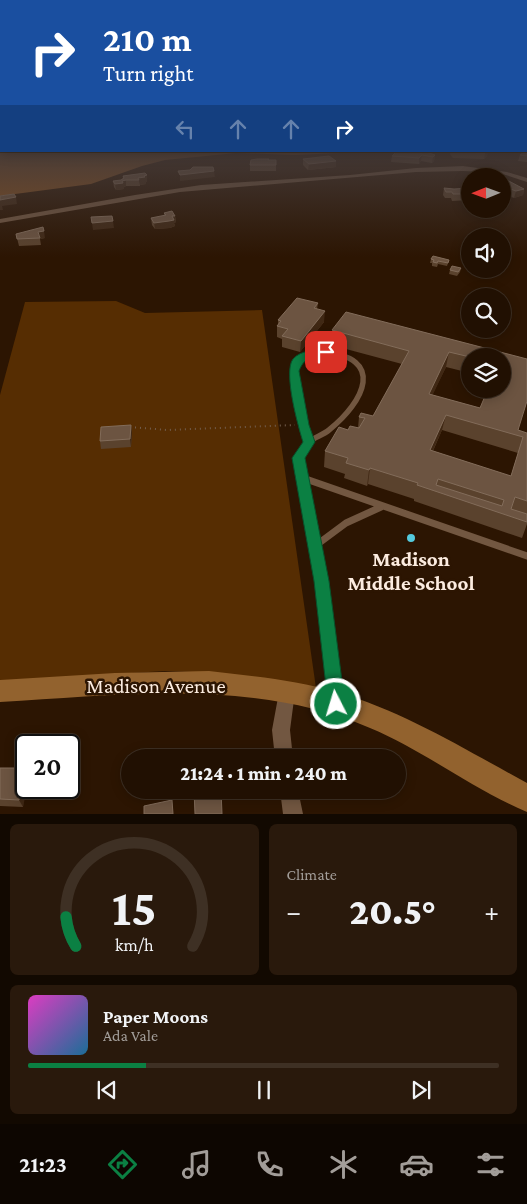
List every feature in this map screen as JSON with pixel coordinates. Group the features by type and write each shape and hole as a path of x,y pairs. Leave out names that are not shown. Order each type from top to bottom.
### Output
{"street":[{"path":"0,222 180,190 292,181"},
{"name":"Madison Avenue","path":"0,691 116,684 209,682 287,692 336,704 376,717 415,736 527,798"},
{"path":"283,749 280,730 287,692"},
{"path":"290,799 292,814"}],"lane":[{"path":"309,442 294,371 297,361 308,354 326,352 355,361 363,370 366,380 352,407 329,430 309,442 298,458 315,546 334,668 336,704"},
{"path":"303,478 381,507 527,556"},
{"path":"315,546 352,517 381,507"}],"path":[{"path":"124,427 167,430 304,425"}],"shaded area":[{"path":"0,181 100,181 91,184 0,196"},
{"path":"116,301 145,313 262,310 316,688 221,673 165,671 0,681 0,395 25,302"}],"building":[{"path":"113,181 122,181 123,183 115,184"},
{"path":"511,182 524,189 516,191 511,189"},
{"path":"444,188 461,189 461,194 446,192"},
{"path":"14,194 16,197 0,200 0,196"},
{"path":"172,211 175,216 172,216 174,220 154,223 151,218 166,215 164,213"},
{"path":"112,216 113,221 92,223 91,217"},
{"path":"43,227 44,231 38,232 40,238 17,239 16,234"},
{"path":"433,256 449,260 448,263 433,262 434,260 431,259"},
{"path":"452,266 461,268 458,272 450,270"},
{"path":"297,298 318,303 314,308 325,311 301,341 282,336 288,329 277,326 281,321 278,320"},
{"path":"346,312 485,348 461,348 461,355 449,352 429,394 480,408 484,398 511,398 511,355 527,359 527,401 518,430 527,433 527,501 515,497 511,509 527,514 527,522 417,485 418,483 370,468 369,470 346,463 348,458 325,451 339,427 348,430 350,426 359,428 365,418 359,417 361,413 373,416 409,351 332,330","holes":["446,415 523,437 511,476 430,450","438,479 504,500 502,506 436,485"]},
{"path":"131,425 130,439 100,441 101,427"},
{"path":"0,768 15,768 15,799 19,800 0,799"},
{"path":"194,799 221,799 222,814 195,814"},
{"path":"172,800 173,814 144,814 144,806"}],"place":[{"name":"Madison Middle School","path":"411,538"}],"route":[{"path":"326,352 308,354 297,361 294,371 309,442 298,458 321,581 334,668 336,704"}]}
